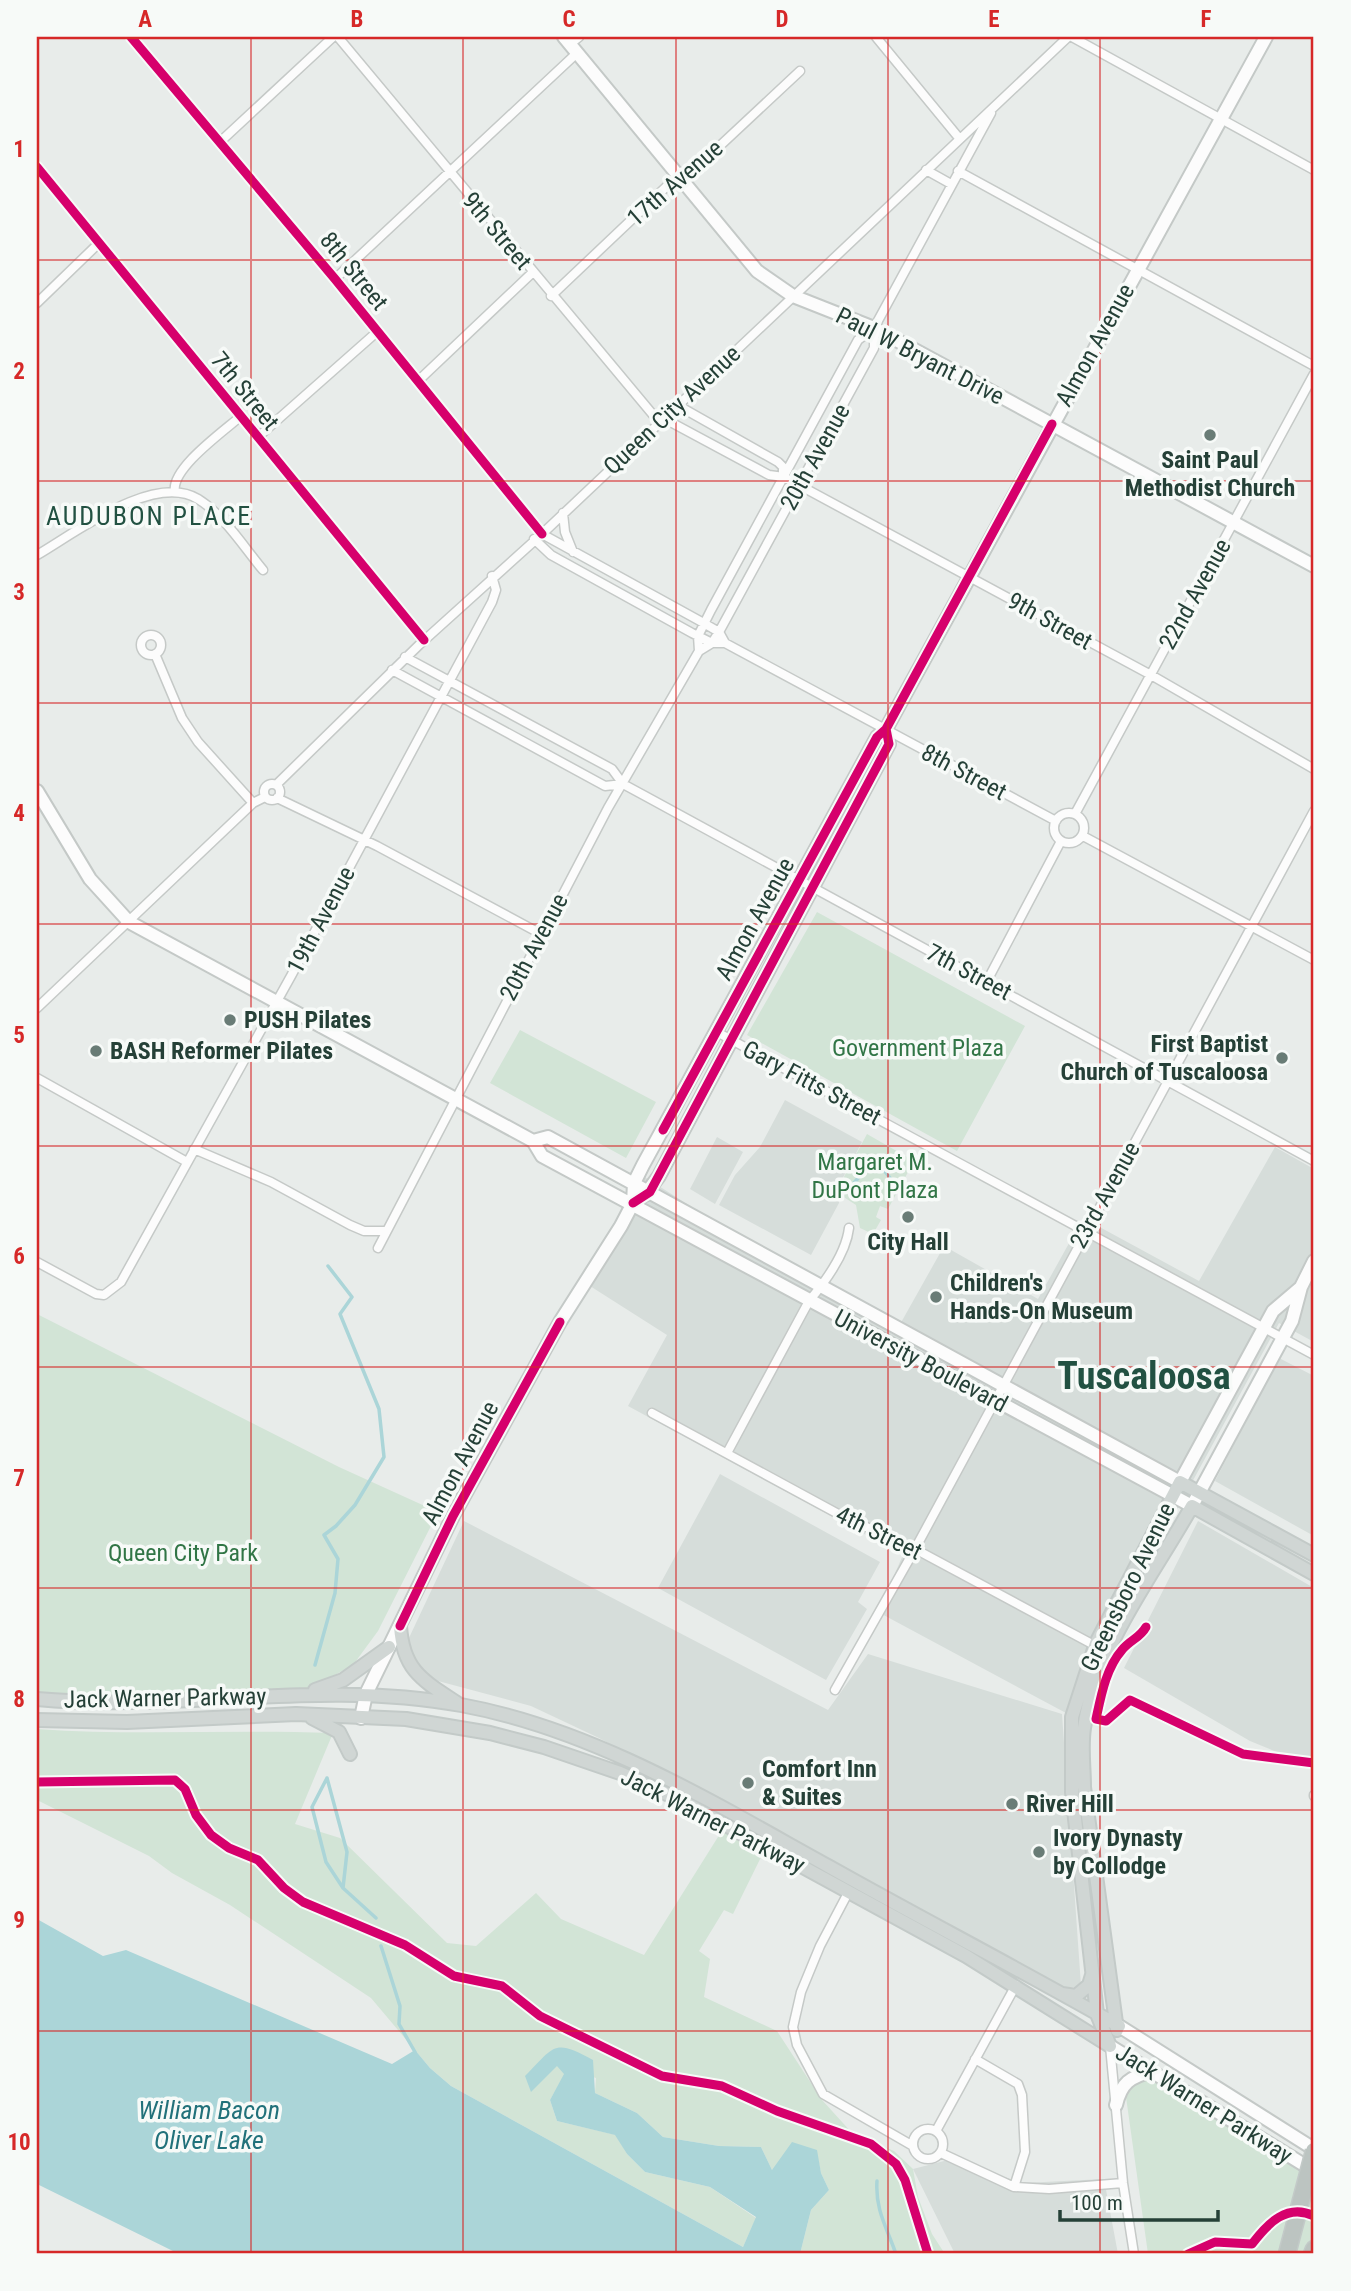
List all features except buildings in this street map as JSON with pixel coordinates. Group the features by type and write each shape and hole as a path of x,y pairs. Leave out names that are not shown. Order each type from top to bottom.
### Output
{"highway":[{"path":"1287,2254 1314,2150"},
{"path":"1312,2254 1314,2249"}],"main road":[{"name":"Almon Avenue","path":"361,1718 366,1694 421,1577 503,1423 560,1322 621,1226 632,1203 634,1183 715,1031 877,737 886,729 1266,37"},
{"name":"Paul W Bryant Drive","path":"573,43 757,271 793,296 874,328 1314,566"},
{"name":"Almon Avenue","path":"650,1192 889,744 886,729"},
{"name":"University Boulevard","path":"37,791 90,878 129,922 533,1141 542,1156 1314,1574"},
{"name":"University Boulevard","path":"533,1141 548,1137 1314,1555"},
{"path":"632,1203 650,1192"},
{"name":"Greensboro Avenue","path":"1119,2026 1084,1787 1084,1728 1094,1687 1107,1652 1192,1506 1292,1321 1301,1287 1314,1261"},
{"name":"Greensboro Avenue","path":"1110,2046 1097,2014 1077,1846 1071,1751 1077,1695 1095,1645 1273,1311 1301,1287"},
{"path":"400,1626 404,1652 411,1669 460,1705"},
{"path":"300,1694 343,1681 389,1647"},
{"name":"Jack Warner Parkway","path":"37,1699 127,1703 300,1694 366,1694 460,1705 578,1738 783,1841 1119,2026 1314,2150"},
{"path":"305,1715 339,1732 350,1754"},
{"name":"Jack Warner Parkway","path":"37,1720 127,1722 305,1715 406,1719 490,1733 620,1773 664,1791 1016,1985 1314,2171"},
{"path":"1058,1994 1076,1996 1089,1985 1092,1975"},
{"path":"1110,2046 1119,2026"},
{"path":"1116,2105 1124,2084 1134,2076 1152,2071"}],"street":[{"name":"8th Street","path":"131,37 378,331 551,555 698,636 712,643 725,643 1056,821"},
{"path":"221,141 336,37"},
{"name":"9th Street","path":"336,37 551,296 661,420 776,479 783,477 1151,675 1314,769"},
{"path":"876,37 959,138"},
{"path":"1070,37 1314,170"},
{"name":"Queen City Avenue","path":"37,1008 253,803 265,797 266,786 276,785 405,657 538,537 959,138 1070,37"},
{"path":"335,279 449,173 573,43"},
{"name":"17th Avenue","path":"551,296 666,187 695,168 800,71"},
{"name":"20th Avenue","path":"698,636 858,340 874,328 996,105"},
{"name":"7th Street","path":"37,167 424,640"},
{"path":"926,170 951,184"},
{"path":"958,171 1314,366"},
{"path":"37,303 99,243"},
{"path":"418,381 532,273"},
{"name":"20th Avenue","path":"378,1248 541,934 623,783 699,651 712,643 719,632 874,348 874,328"},
{"path":"258,437 378,331"},
{"name":"22nd Avenue","path":"1075,814 1314,374"},
{"name":"9th Street","path":"677,405 778,462 783,467 783,477"},
{"path":"175,492 174,480 183,468 241,416"},
{"path":"37,555 128,502 150,495 175,492 197,498 209,507 262,570"},
{"path":"563,513 565,532 573,552"},
{"name":"8th Street","path":"538,537 573,552 719,632"},
{"name":"19th Avenue","path":"37,1262 96,1294 109,1292 121,1282 276,1003 492,602 496,590 492,576"},
{"path":"719,632 725,643"},
{"path":"698,636 699,651"},
{"path":"155,654 182,718 198,742 253,803"},
{"name":"7th Street","path":"405,657 612,769 623,783 1314,1161"},
{"name":"7th Street","path":"392,670 605,786 623,783"},
{"path":"276,785 280,792 277,799"},
{"path":"265,797 269,800 277,799 364,840 541,934"},
{"name":"23rd Avenue","path":"835,1690 915,1549 1314,811"},
{"path":"1075,814 1084,823 1083,836 1075,843 1061,841 1054,833 1056,821 1062,815 1075,814"},
{"path":"1083,836 1314,960"},
{"path":"987,981 1061,841"},
{"name":"Gary Fitts Street","path":"715,1031 1314,1355"},
{"path":"37,1078 187,1162"},
{"path":"194,1149 271,1182 364,1231 385,1231"},
{"path":"727,1453 809,1301 822,1286 848,1240 849,1228"},
{"name":"4th Street","path":"652,1413 880,1536 915,1549 1107,1652"},
{"path":"849,1891 820,1946 801,1992 793,2027 797,2045 823,2094 913,2146"},
{"path":"936,2131 1016,1985"},
{"name":"Greensboro Avenue","path":"1110,2046 1134,2254"},
{"path":"975,2059 1018,2084 1022,2095 1026,2152 1014,2187"},
{"path":"920,2131 936,2131 943,2138 941,2153 934,2159 924,2159 916,2154 914,2139 920,2131"},
{"path":"941,2153 1014,2187 1049,2189 1124,2183"}],"shaded area":[{"path":"785,1100 862,1142 839,1185 839,1203 811,1255 719,1205 735,1175 760,1147"},
{"path":"717,1137 743,1152 715,1204 690,1189"},
{"path":"1275,1147 1314,1169 1314,1342 1279,1323 1066,1713 878,1612 903,1555 628,1406 667,1335 579,1279 643,1176 894,1335 944,1246 1038,1299 1083,1218 1199,1281"},
{"path":"1279,1358 1314,1376 1314,1536 1215,1481"},
{"path":"720,1474 880,1562 858,1602 867,1609 826,1680 658,1588"},
{"path":"464,1521 828,1710 868,1654 1062,1714 1081,1986 1064,1989 599,1738 531,1706 438,1681 417,1667 408,1640"},
{"path":"1198,1521 1314,1588 1314,1767 1250,1741 1124,1668"},
{"path":"948,2160 1024,2183 1104,2179 1118,2254 955,2254 913,2169"}],"green space":[{"name":"Government Plaza","path":"817,912 1025,1026 957,1151 747,1035"},
{"path":"520,1030 656,1102 626,1158 490,1083"},
{"name":"Margaret M. DuPont Plaza","path":"867,1134 914,1161 888,1209 880,1206 876,1217 881,1220 873,1234 860,1228 856,1205 839,1194 839,1186"},
{"name":"Queen City Park","path":"37,1314 339,1467 438,1512 378,1631 353,1665 300,1694 37,1699"},
{"path":"37,1729 333,1733 295,1824 340,1838 447,1943 476,1946 536,1893 561,1919 644,1955 728,1821 768,1843 733,1914 724,1910 699,1951 710,1959 704,1997 777,2031 822,2100 853,2134 894,2151 913,2169 918,2197 932,2234 945,2254 800,2254 811,2210 829,2190 821,2173 816,2150 772,2170 761,2147 719,2146 663,2137 637,2113 595,2093 596,2078 557,2065 565,2074 550,2100 557,2121 616,2135 627,2154 645,2172 710,2187 756,2218 743,2247 451,2086 430,2068 371,1998 230,1905 172,1873 149,1856 37,1800"},
{"path":"1153,2078 1314,2176 1314,2254 1148,2254 1126,2097 1138,2079"}],"water":[{"name":"William Bacon Oliver Lake","path":"37,1919 103,1956 126,1950 392,2064 415,2050 430,2068 451,2086 743,2247 756,2217 710,2187 645,2172 627,2154 615,2135 557,2121 550,2100 564,2074 557,2066 531,2092 525,2076 555,2048 570,2049 593,2060 595,2093 637,2113 663,2137 719,2146 761,2147 772,2170 792,2142 817,2150 821,2173 829,2190 811,2210 800,2254 179,2254 37,2184"}],"waterway":[{"path":"865,1172 873,1167 883,1169 890,1178"},
{"path":"853,1184 860,1176"},
{"path":"315,1665 335,1593 338,1559 324,1535 355,1505 384,1457 379,1409 340,1314 352,1297 328,1266"},
{"path":"327,1778 312,1807 326,1862 343,1888 376,1918"},
{"path":"327,1778 347,1852 343,1888"},
{"path":"381,1946 400,2006 399,2024 415,2052"},
{"path":"877,2181 880,2210 896,2254"}],"cycle path":[{"path":"131,37 335,279 542,534"},
{"path":"37,167 424,640"},
{"path":"663,1130 877,737 886,729 1052,424"},
{"path":"633,1203 650,1192 889,744 886,729"},
{"path":"400,1626 453,1516 560,1322"},
{"path":"1146,1627 1116,1657 1105,1683 1096,1719 1106,1721 1130,1700 1243,1754 1314,1763"},
{"path":"37,1782 175,1780 185,1789 196,1815 211,1835 229,1848 258,1860 284,1888 303,1902 405,1945 454,1976 502,1986 540,2016 662,2076 722,2086 777,2111 871,2144 896,2164 905,2180 928,2254"},
{"path":"1188,2254 1215,2242 1252,2244 1272,2222 1287,2214 1295,2212 1314,2216"}],"place":[{"name":"Saint Paul Methodist Church","path":"1210,435"},
{"name":"PUSH Pilates","path":"230,1020"},
{"name":"BASH Reformer Pilates","path":"96,1051"},
{"name":"First Baptist Church of Tuscaloosa","path":"1282,1058"},
{"name":"City Hall","path":"908,1217"},
{"name":"Children's Hands-On Museum","path":"936,1297"},
{"name":"Comfort Inn & Suites","path":"748,1783"},
{"name":"River Hill","path":"1012,1804"},
{"name":"Ivory Dynasty by Collodge","path":"1039,1852"}],"district":[{"name":"AUDUBON PLACE","path":"149,516"},
{"name":"Tuscaloosa","path":"1144,1376"}]}
